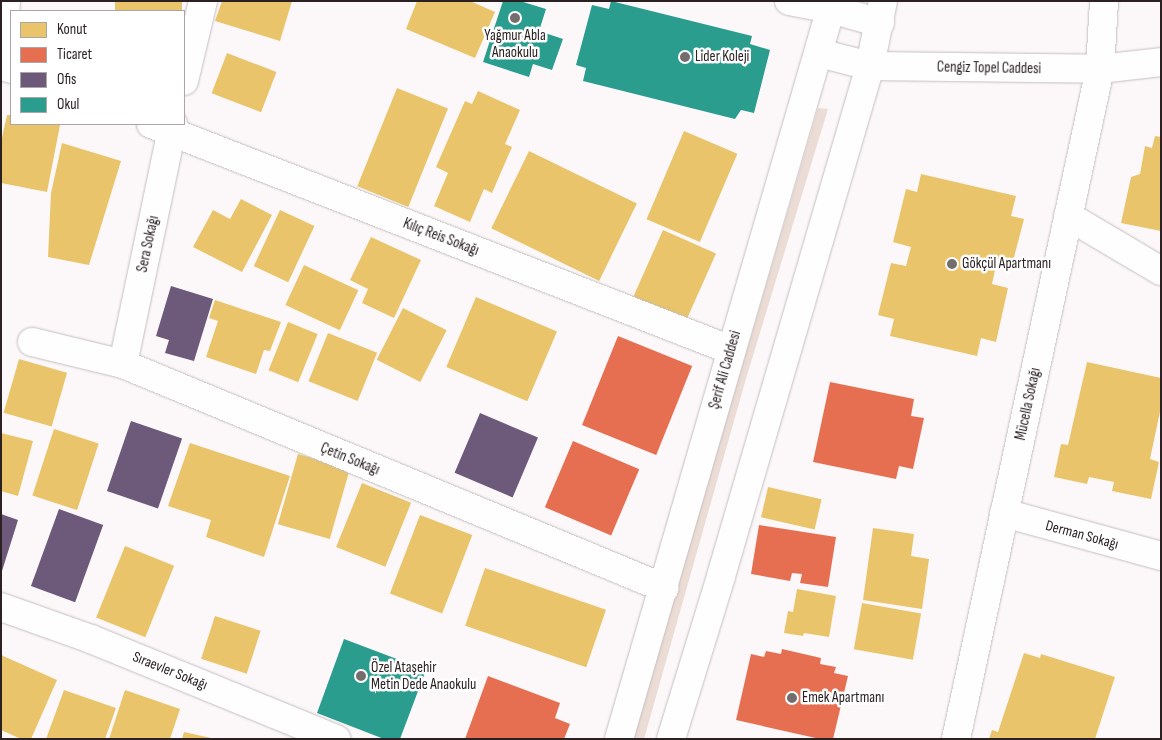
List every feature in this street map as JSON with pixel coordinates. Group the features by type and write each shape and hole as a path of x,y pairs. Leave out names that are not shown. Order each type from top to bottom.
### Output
{"street":[{"path":"6,1 1,65 10,69"},
{"path":"185,77 203,1"},
{"path":"671,739 727,557 870,66 882,12 788,1"},
{"name":"Mücella Sokağı","path":"956,739 1100,69 1104,1"},
{"name":"Şerif Ali Caddesi","path":"619,739 832,5"},
{"name":"Cengiz Topel Caddesi","path":"819,53 870,66 1100,69 1161,62"},
{"name":"Kılıç Reis Sokağı","path":"165,126 731,350"},
{"name":"Sera Sokağı","path":"123,364 165,126"},
{"path":"1068,216 1161,271"},
{"name":"Çetin Sokağı","path":"32,342 123,364 664,588"},
{"name":"Derman Sokağı","path":"1004,514 1161,556"},
{"name":"Sıraevler Sokağı","path":"1,607 91,639 336,739"}],"shaded area":[{"path":"818,108 828,109 745,382 644,739 633,739"}],"building: Konut":[{"path":"115,1 182,1 182,10 115,10"},
{"path":"222,1 292,1 280,41 215,21"},
{"path":"417,1 470,1 495,12 475,58 406,29"},
{"path":"227,53 276,72 261,112 212,93"},
{"path":"397,88 448,109 408,207 357,186"},
{"path":"478,91 520,110 505,144 512,147 492,193 484,189 470,222 434,206 448,173 436,167 465,101 472,104"},
{"path":"7,115 10,115 10,125 60,125 47,192 1,183 1,142"},
{"path":"684,131 737,154 700,242 646,219"},
{"path":"1155,136 1161,137 1161,231 1121,223 1131,177 1140,174 1145,146 1152,148"},
{"path":"62,143 121,161 89,265 48,257 51,193"},
{"path":"529,151 637,204 599,281 491,228"},
{"name":"Gökçül Apartmanı","path":"921,174 1016,196 1011,216 1024,219 1012,265 997,261 992,284 1008,288 996,342 981,338 977,356 890,336 894,319 878,315 891,263 906,266 911,247 893,242 906,189 917,192"},
{"path":"241,199 272,215 242,272 193,247 213,210 230,219"},
{"path":"280,210 314,226 288,282 254,266"},
{"path":"663,230 716,254 685,323 632,299"},
{"path":"371,237 421,260 394,318 362,303 368,289 350,280"},
{"path":"304,265 358,290 340,330 285,305"},
{"path":"476,297 557,331 527,401 446,367"},
{"path":"215,300 281,322 270,351 264,350 256,374 206,357 218,321 209,318"},
{"path":"403,308 447,330 420,382 377,360"},
{"path":"288,322 318,334 298,382 269,370"},
{"path":"328,333 377,353 358,401 309,381"},
{"path":"19,359 67,373 52,427 4,413"},
{"path":"1087,362 1161,378 1161,407 1150,459 1159,462 1151,499 1112,491 1114,482 1089,477 1087,484 1054,477 1061,444 1068,445"},
{"path":"54,429 99,444 77,510 32,496"},
{"path":"1,433 33,441 18,496 1,491"},
{"path":"190,443 290,476 264,557 206,537 211,520 168,506"},
{"path":"298,454 350,469 330,539 278,524"},
{"path":"362,483 411,503 385,567 336,547"},
{"path":"768,487 822,499 815,530 761,517"},
{"path":"420,515 472,535 442,613 390,593"},
{"path":"873,528 914,534 911,556 929,559 922,609 863,600"},
{"path":"125,546 174,566 145,637 96,617"},
{"path":"485,568 606,610 586,667 465,626"},
{"path":"797,589 836,596 829,637 804,633 803,636 784,633 788,611 793,612"},
{"path":"862,603 921,613 913,660 854,649"},
{"path":"215,616 261,631 247,674 201,659"},
{"path":"1024,653 1040,658 1041,654 1115,677 1095,739 989,739 992,730 998,732"},
{"path":"1,655 57,680 31,739 21,739 1,730"},
{"path":"64,690 116,708 105,739 46,739"},
{"path":"125,690 180,709 170,739 109,739"},
{"path":"184,732 211,738 182,739"}],"building: Ticaret":[{"path":"618,336 692,366 656,455 582,425"},
{"path":"830,382 914,399 911,416 924,418 913,469 899,466 896,479 813,462"},
{"path":"573,441 639,469 611,535 545,507"},
{"path":"759,525 836,537 828,587 800,583 802,574 792,573 790,581 751,574"},
{"name":"Emek Apartmanı","path":"782,649 821,658 820,664 836,667 834,673 848,676 833,739 820,739 736,720 751,654 764,657 766,651 781,654"},
{"path":"488,676 560,703 555,718 570,724 564,739 465,739"}],"building: Ofis":[{"path":"171,286 213,299 194,361 165,353 169,340 156,336"},
{"path":"480,413 538,438 513,497 455,473"},
{"path":"131,421 182,439 158,509 107,491"},
{"path":"59,509 103,525 75,602 31,586"},
{"path":"1,514 18,520 2,571 1,570"}],"building: Okul":[{"path":"503,1 520,1 546,9 539,31 563,39 552,70 533,64 529,77 483,62"},
{"name":"Lider Koleji","path":"611,1 752,36 750,44 770,50 754,113 741,110 735,119 583,81 586,68 576,65 592,5 609,9"},
{"path":"344,639 426,670 400,739 384,739 317,713"}],"place":[{"name":"Yağmur Abla Anaokulu","path":"515,18"},
{"name":"Lider Koleji","path":"685,57"},
{"name":"Gökçül Apartmanı","path":"952,264"},
{"name":"Özel Ataşehir Metin Dede Anaokulu","path":"361,676"},
{"name":"Emek Apartmanı","path":"792,698"}]}
